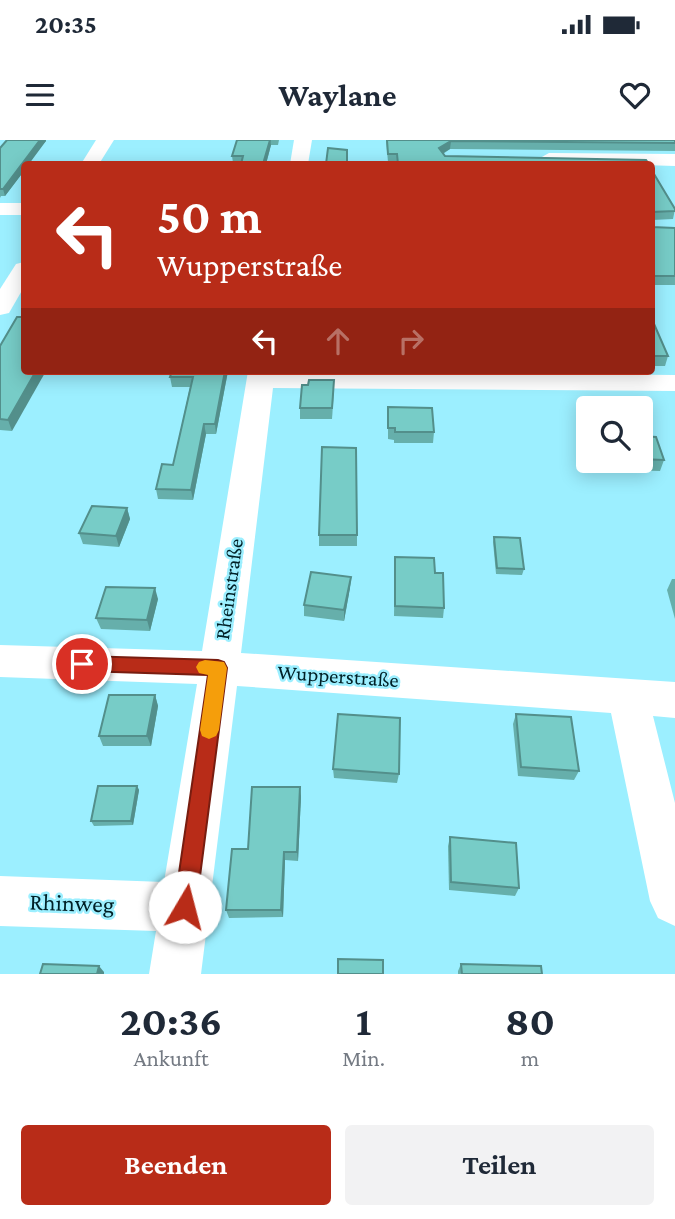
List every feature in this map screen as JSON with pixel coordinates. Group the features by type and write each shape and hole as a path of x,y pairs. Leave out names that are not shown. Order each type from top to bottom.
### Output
{"street":[{"path":"92,161 105,140"},
{"path":"300,161 303,140"},
{"path":"661,140 675,159"},
{"path":"530,158 675,159"},
{"path":"0,209 21,209"},
{"path":"0,308 21,275"},
{"path":"261,376 536,376 675,383"},
{"name":"Rheinstraße","path":"175,974 261,376"},
{"name":"Wupperstraße","path":"0,661 218,668 675,700"},
{"path":"628,697 675,901"},
{"name":"Rhinweg","path":"0,901 185,907"}],"building":[{"path":"7,140 40,140 24,161 21,161 21,165 3,189 0,189 0,148"},
{"path":"237,140 270,140 264,161 242,161 243,156 232,156"},
{"path":"387,140 675,140 675,143 451,141 439,148 445,156 647,161 398,161 397,154 388,154"},
{"path":"328,148 347,150 347,161 326,161"},
{"path":"655,176 675,209 655,212"},
{"path":"655,227 675,228 675,276 655,276"},
{"path":"17,317 21,317 21,375 34,375 8,420 0,419 0,346"},
{"path":"655,326 668,356 655,356"},
{"path":"224,375 215,424 204,424 191,490 156,489 162,464 173,465 193,377 170,377"},
{"path":"309,380 334,380 332,408 300,408 302,385 308,385"},
{"path":"388,407 432,408 434,432 395,432 395,428 388,428"},
{"path":"653,437 656,437 664,460 653,460"},
{"path":"322,447 356,448 357,535 319,535"},
{"path":"92,506 127,508 116,536 79,533"},
{"path":"494,537 520,538 524,569 497,568"},
{"path":"395,557 434,558 435,573 443,573 444,608 395,606"},
{"path":"311,572 351,577 344,610 304,605"},
{"path":"106,587 155,588 147,620 96,618"},
{"path":"109,695 155,695 147,736 99,736"},
{"path":"338,714 400,718 399,774 333,769"},
{"path":"516,714 571,717 579,771 521,767"},
{"path":"98,786 137,786 131,821 91,821"},
{"path":"252,787 300,787 297,852 284,852 281,910 226,910 232,849 248,849"},
{"path":"450,837 516,843 519,888 451,882"},
{"path":"338,959 383,960 383,974 338,974"},
{"path":"43,964 99,966 97,974 40,974"},
{"path":"461,964 541,966 542,974 462,974"}],"slow traffic":[{"path":"205,667 218,668 209,730"}],"route":[{"path":"82,664 218,668 185,907"}]}
